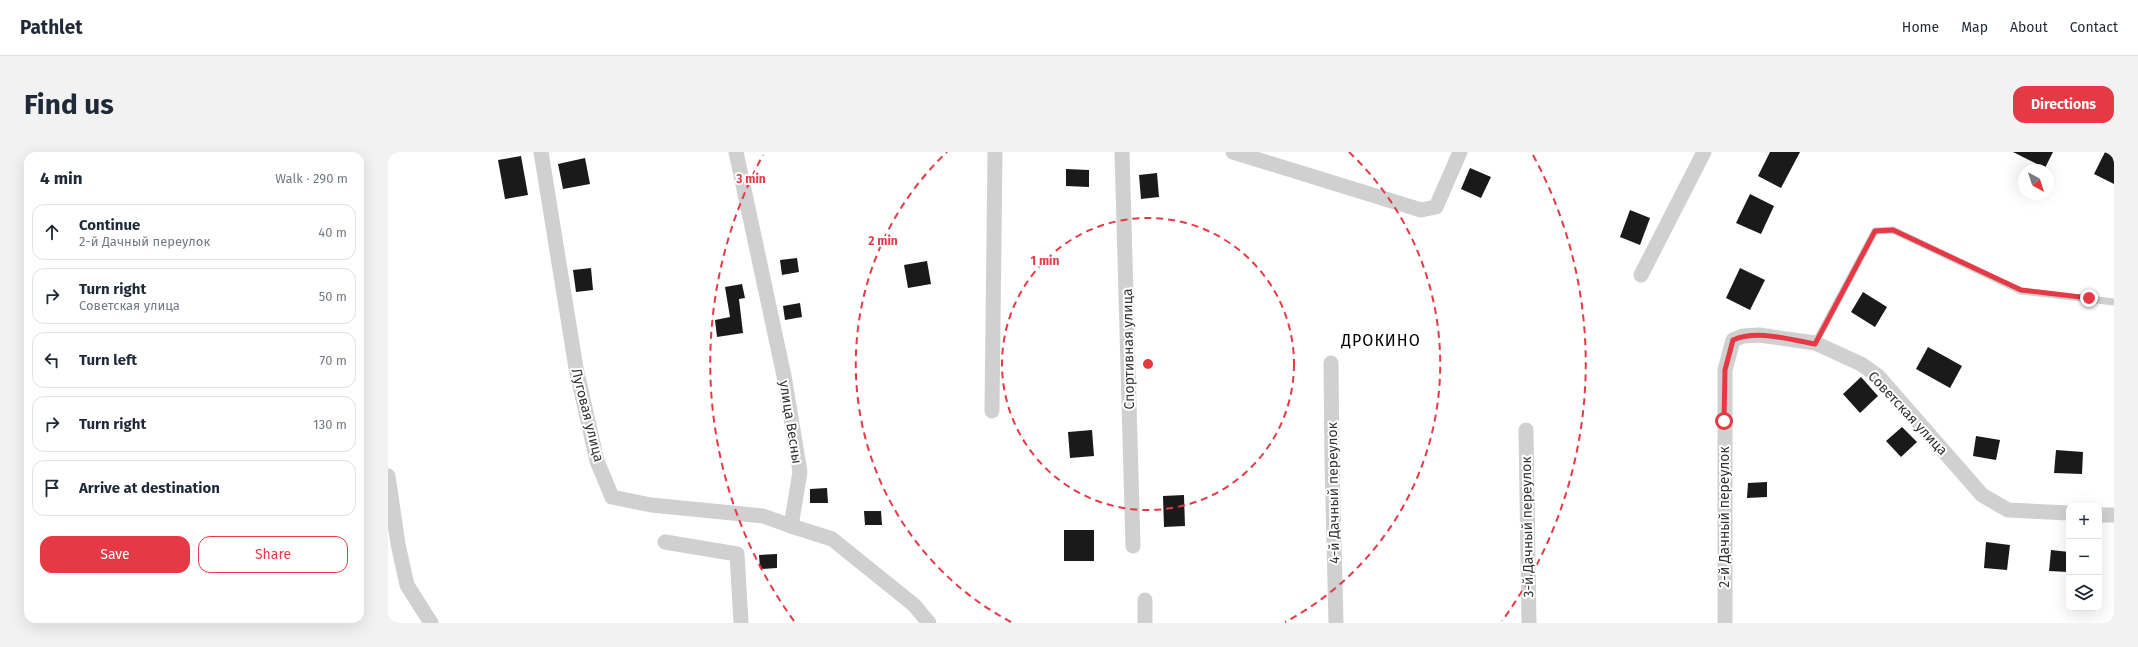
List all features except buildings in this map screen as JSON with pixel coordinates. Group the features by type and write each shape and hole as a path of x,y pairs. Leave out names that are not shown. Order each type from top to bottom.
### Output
{"street":[{"name":"Луговая улица","path":"541,152 576,368 597,460 612,497 651,505 763,516 791,526"},
{"name":"улица Весны","path":"736,152 757,259 784,376 800,472 791,526"},
{"path":"992,411 995,152"},
{"name":"Спортивная улица","path":"1122,152 1132,546"},
{"path":"1233,152 1421,210 1436,207 1460,152"},
{"path":"1641,275 1704,152"},
{"name":"Советская улица","path":"1733,340 1743,336 1759,335 1815,344 1861,364 1878,376 1982,494 2008,510 2066,513"},
{"name":"2-й Дачный переулок","path":"1725,623 1725,370 1733,340"},
{"name":"4-й Дачный переулок","path":"1331,362 1336,623"},
{"name":"3-й Дачный переулок","path":"1526,430 1529,623"},
{"path":"388,476 398,544 407,585 431,623"},
{"path":"2102,514 2114,515"},
{"path":"791,526 832,539 914,605 929,623"},
{"path":"665,542 737,554 741,623"},
{"path":"1145,600 1145,623"}],"lane":[{"path":"1815,344 1875,231 1893,230 2021,290 2114,302"}],"district":[{"name":"ДРОКИНО","path":"1381,340"}],"route":[{"path":"1724,421 1725,370 1733,340 1743,336 1759,335 1815,344 1875,231 1893,230 2021,290 2089,298"}]}
